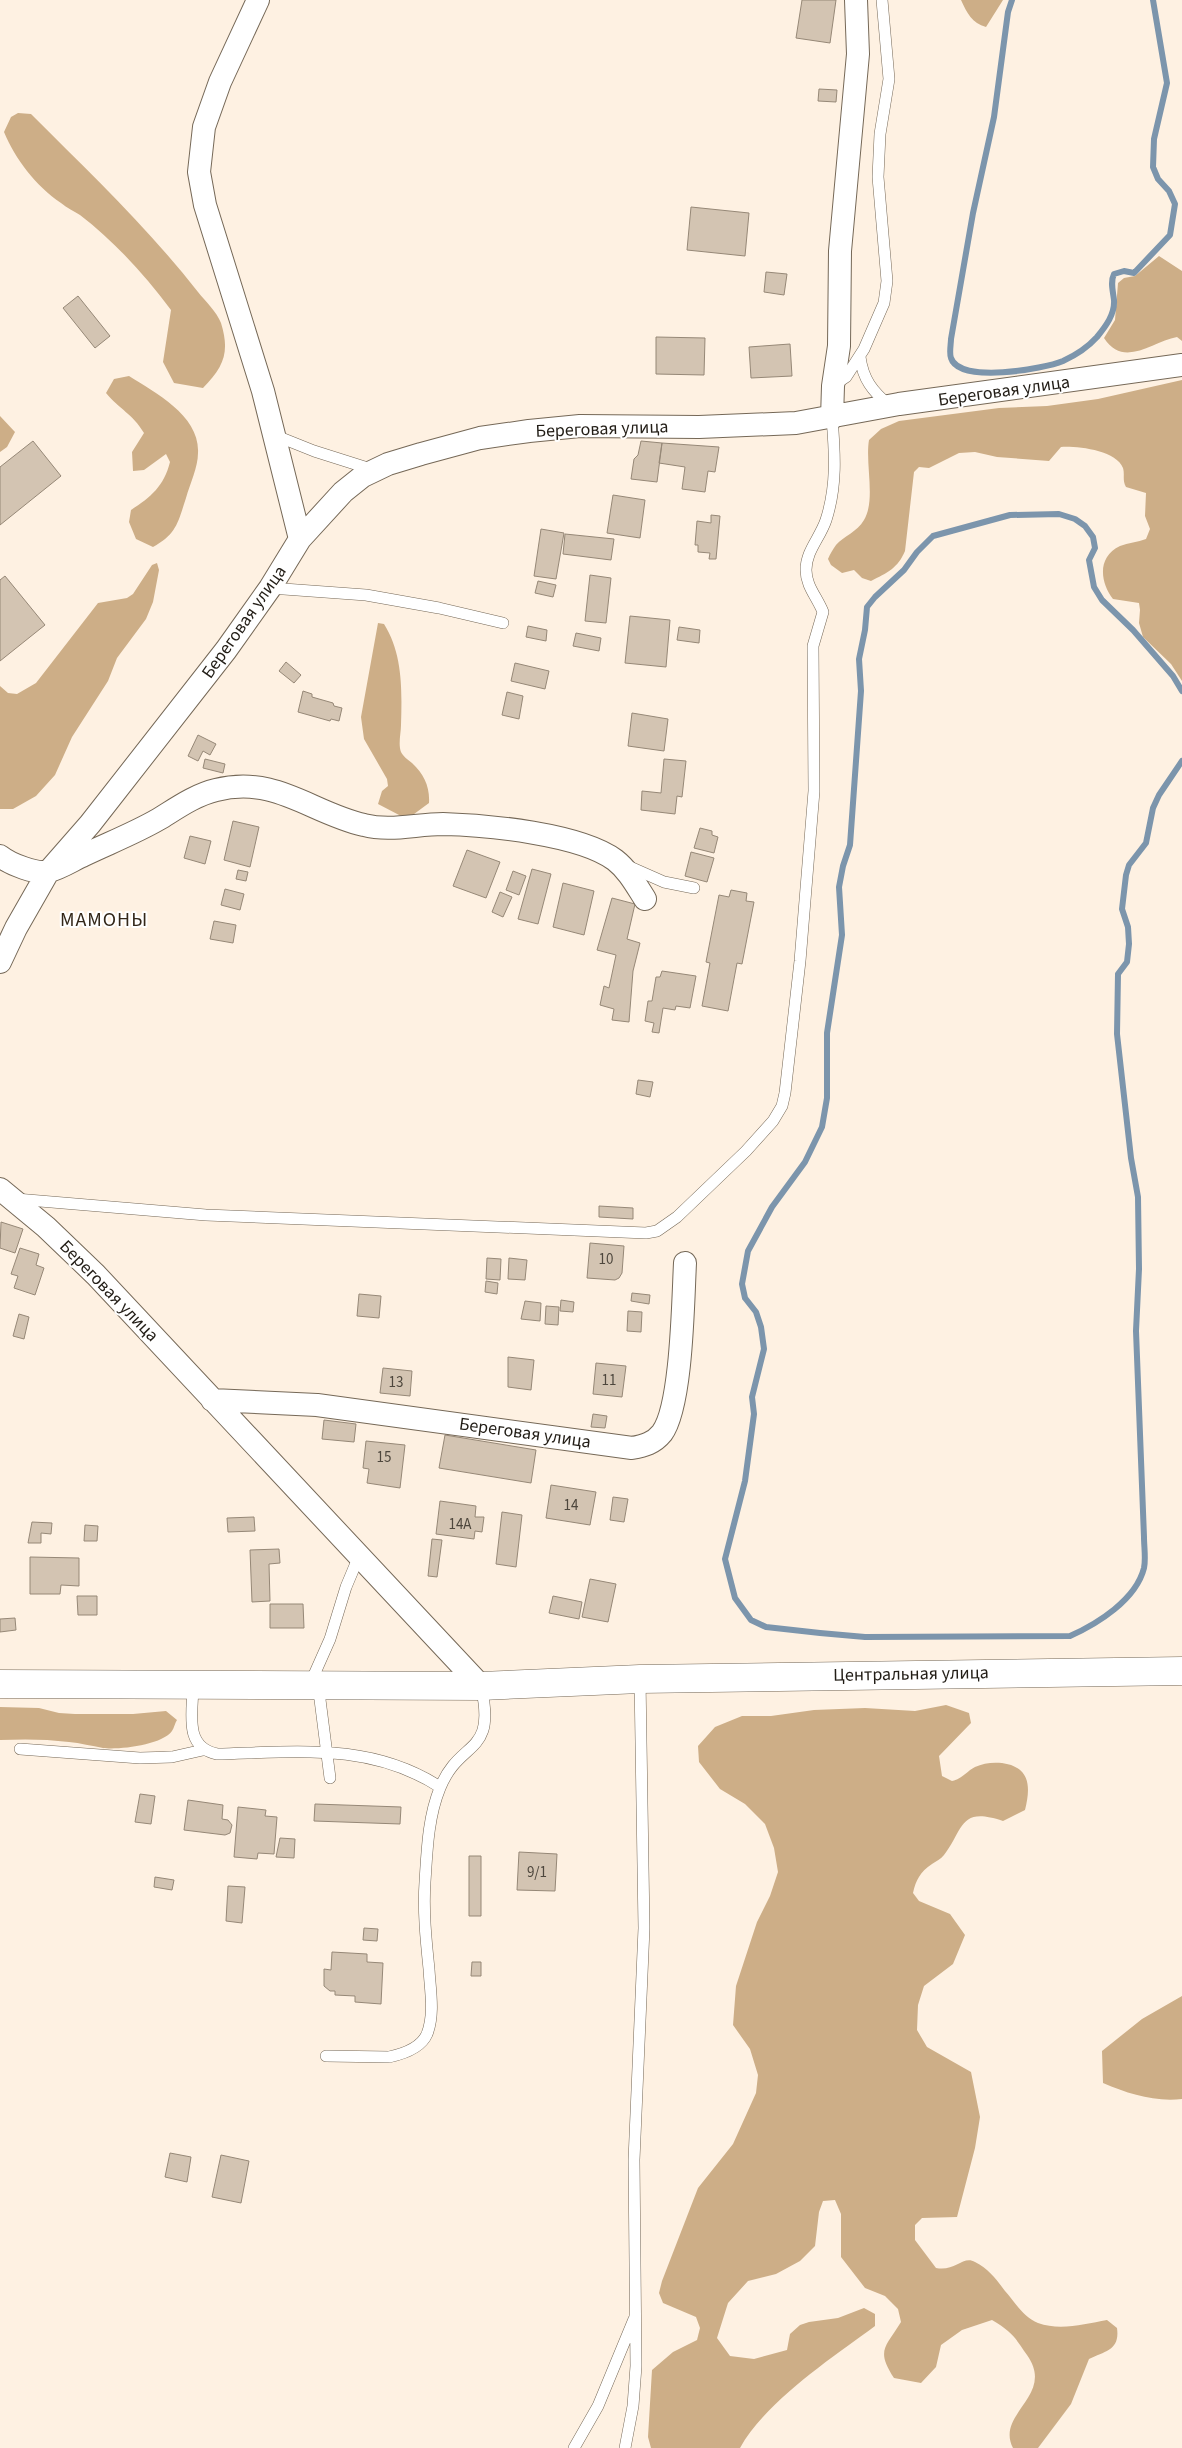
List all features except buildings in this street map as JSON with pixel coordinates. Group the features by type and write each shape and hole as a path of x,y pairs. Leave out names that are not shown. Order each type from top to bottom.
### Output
{"street":[{"path":"258,0 220,82 204,126 199,172 205,205 263,390 300,540"},
{"path":"832,418 832,386 839,346 840,251 858,54 856,0"},
{"name":"Береговая улица","path":"0,962 16,928 48,872 90,824 226,650 270,588 300,540 343,492 363,476 388,464 450,446 480,438 529,431 580,426 762,425 832,418 890,406 1182,365"},
{"path":"0,856 16,865 48,872 142,827 204,793 242,786 270,789 362,825 399,829 442,824 532,832 598,850 615,860 626,870 645,899"},
{"name":"Береговая улица","path":"6,1194 46,1227 96,1275 481,1686"},
{"name":"Береговая улица","path":"212,1400 317,1406 632,1448 644,1446 661,1434 672,1412 680,1334 684,1263"},
{"name":"Центральная улица","path":"0,1684 193,1683 481,1686 640,1678 1182,1670"}],"lane":[{"path":"832,386 846,376 860,356 884,303 887,282 878,177 880,134 889,79 882,0"},
{"path":"860,356 864,378 869,386 890,406"},
{"path":"6,1194 206,1215 646,1233 657,1231 667,1226 684,1211 762,1134 782,1106 785,1093 800,962 814,791 813,646 823,612 810,588 806,568 808,556 825,522 832,501 836,476 832,418"},
{"path":"274,435 314,451 376,470"},
{"path":"270,588 366,595 430,606 502,623"},
{"path":"615,860 654,878 694,888"},
{"path":"330,1778 314,1684 346,1587 359,1556"},
{"path":"625,2448 633,2406 637,2313 634,2160 644,1928 640,1678"},
{"path":"193,1683 192,1730 195,1740 203,1750"},
{"path":"326,2056 390,2057 410,2050 422,2041 427,2034 431,2001 424,1897 430,1824 440,1787 455,1764 475,1745 484,1730 486,1707 481,1686"},
{"path":"20,1749 140,1758 172,1757 203,1750 217,1754 326,1751 377,1758 414,1772 440,1787"},
{"path":"574,2448 598,2406 637,2313"}],"shaded area":[{"path":"961,0 1003,0 986,27 977,23 971,17"},
{"path":"18,113 31,114 96,178 159,245 217,315 224,333 225,351 216,373 203,388 174,383 163,362 171,310 151,284 105,236 80,215 43,189 20,162 4,132 11,117"},
{"path":"1159,256 1182,271 1182,341 1177,337 1139,351 1120,351 1112,347 1104,338 1115,320 1118,283 1124,278 1135,276"},
{"path":"129,376 174,407 192,428 197,440 197,464 176,527 167,537 153,547 136,539 129,522 131,510 156,490 164,478 170,462 166,454 144,470 133,471 132,452 144,433 135,421 106,393 114,379"},
{"path":"1182,380 1182,681 1171,664 1143,637 1139,623 1139,603 1113,599 1105,585 1103,570 1107,557 1120,546 1146,539 1150,529 1145,516 1146,493 1126,487 1123,468 1113,457 1105,453 1086,448 1061,447 1049,461 997,457 975,452 959,453 929,468 919,467 914,472 905,551 899,562 887,572 871,581 862,578 854,570 842,573 831,565 828,559 835,547 858,528 867,512 870,492 869,440 881,429 899,421 999,408 1047,406 1098,399"},
{"path":"0,416 15,432 7,447 0,452"},
{"path":"157,563 159,570 153,602 146,619 117,658 108,681 72,737 55,775 36,796 13,809 0,809 0,686 8,693 17,694 36,683 98,603 127,598 133,594 152,565"},
{"path":"378,623 384,624 395,648 398,660 401,686 400,749 404,756 420,772 428,792 429,803 410,817 401,816 378,804 382,791 388,786 387,779 364,739 361,717"},
{"path":"946,1705 969,1713 971,1723 939,1756 942,1776 952,1781 959,1779 978,1766 988,1763 1002,1763 1011,1765 1023,1773 1028,1786 1028,1793 1025,1810 1003,1821 978,1816 970,1818 964,1823 944,1855 922,1873 917,1880 913,1893 919,1901 950,1914 965,1935 953,1964 924,1986 918,2005 917,2030 927,2047 971,2072 980,2117 975,2148 957,2217 922,2218 915,2225 915,2240 936,2268 948,2268 971,2260 980,2265 992,2275 1020,2309 1033,2321 1064,2327 1107,2320 1117,2328 1116,2341 1110,2349 1089,2359 1071,2404 1038,2448 1013,2448 1010,2436 1012,2424 1031,2393 1035,2382 1034,2369 1027,2355 1015,2339 1008,2331 992,2320 962,2330 941,2345 936,2367 921,2383 894,2378 888,2369 884,2355 887,2344 901,2322 898,2309 885,2296 865,2288 841,2257 841,2214 835,2200 823,2201 819,2212 815,2246 800,2261 776,2274 748,2281 728,2303 717,2338 730,2356 754,2359 787,2350 790,2334 800,2325 809,2322 838,2318 864,2308 875,2314 875,2326 820,2366 783,2397 751,2431 740,2448 651,2448 648,2437 652,2370 673,2352 697,2340 700,2328 696,2317 663,2303 659,2293 662,2281 698,2188 733,2144 756,2093 758,2075 750,2049 733,2025 736,1986 757,1922 770,1896 778,1872 774,1848 765,1824 745,1804 720,1789 699,1762 698,1746 715,1727 742,1716 771,1716 814,1710 865,1708 915,1711"},
{"path":"0,1707 39,1708 59,1713 75,1714 133,1714 166,1711 177,1720 172,1731 159,1740 129,1747 103,1748 52,1740 0,1740"},
{"path":"1182,1996 1182,2099 1172,2100 1142,2096 1122,2091 1103,2083 1102,2051 1142,2019"}],"waterway":[{"path":"1012,0 1008,12 994,117 973,213 951,339 951,358 957,366 969,371 1003,372 1039,368 1068,359 1086,347 1100,333 1111,315 1114,305 1112,283 1114,274 1124,271 1134,273 1170,235 1175,204 1169,191 1158,179 1153,167 1154,139 1167,83 1153,0"},
{"path":"1182,691 1173,676 1133,630 1102,600 1094,587 1089,560 1095,548 1093,537 1085,526 1075,519 1059,514 1010,515 933,536 917,552 904,570 867,607 865,630 859,659 861,691 850,845 839,887 842,935 827,1033 827,1098 822,1127 805,1162 772,1207 748,1251 742,1284 745,1298 756,1312 761,1327 764,1349 752,1397 754,1414 745,1481 725,1559 735,1598 751,1620 766,1627 865,1637 1070,1636 1092,1625 1114,1610 1140,1580 1145,1557 1136,1331 1139,1269 1138,1197 1131,1158 1117,1034 1118,974 1127,962 1129,944 1128,927 1122,909 1129,865 1146,843 1153,808 1159,795 1182,761"}],"district":[{"name":"МАМОНЫ","path":"104,920"}]}
